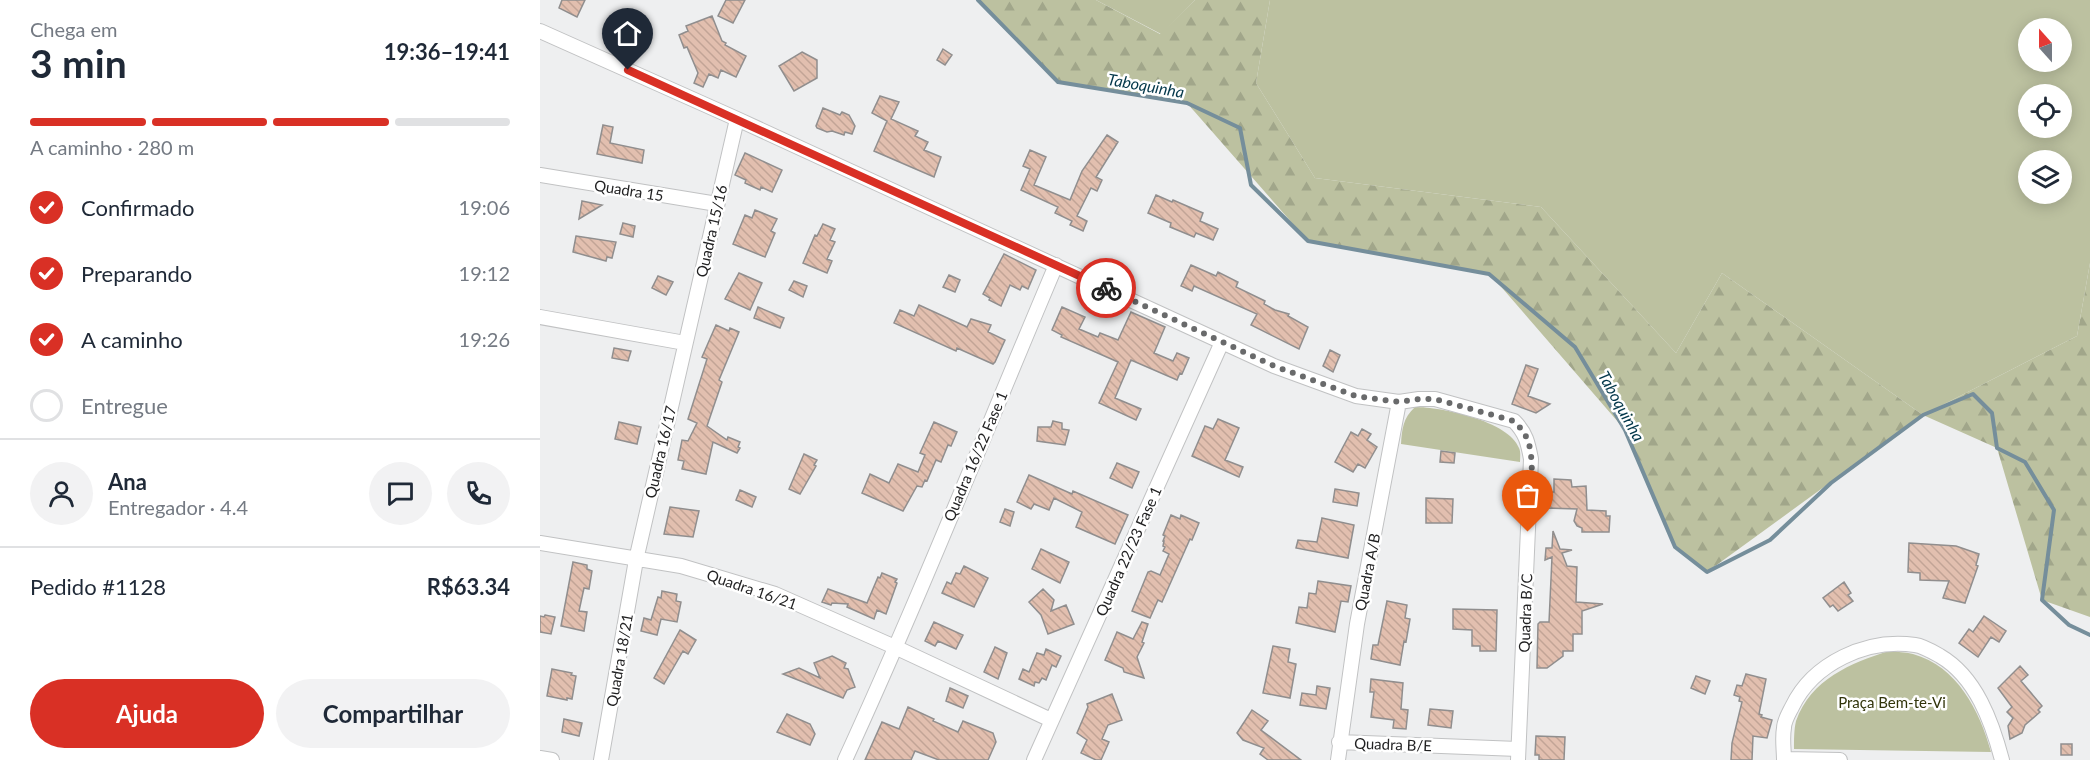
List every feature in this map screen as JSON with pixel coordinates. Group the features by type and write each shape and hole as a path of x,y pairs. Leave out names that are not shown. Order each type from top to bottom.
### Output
{"street":[{"name":"Quadra B/C","path":"540,31 1274,366 1356,396 1399,402 1435,399 1514,421 1528,440 1531,459 1518,754"},
{"name":"Quadra 15/16","path":"685,343 737,119"},
{"name":"Quadra 15","path":"540,175 717,204"},
{"name":"Quadra 16/22 Fase 1","path":"845,760 897,648 1056,265"},
{"path":"540,317 685,343"},
{"name":"Quadra 22/23 Fase 1","path":"1034,760 1222,342"},
{"name":"Quadra 16/17","path":"636,560 685,343"},
{"name":"Quadra A/B","path":"1337,754 1357,624 1399,402"},
{"name":"Quadra 16/21","path":"540,543 681,566 775,594 1051,720"},
{"name":"Quadra 18/21","path":"601,760 636,560"},
{"path":"1840,760 1785,759 1784,726 1806,683 1821,669 1865,648 1891,644 1918,645 1941,657 1960,672 1976,693 1990,721 2002,760"},
{"name":"Quadra B/E","path":"1337,754 1518,754"},
{"path":"540,758 552,760"}],"green space":[{"path":"978,0 1096,0 1160,34 1195,0 1270,0 1256,83 1315,178 1541,207 1676,353 1722,273 1923,415 1707,572 1675,547 1625,430 1490,274 1308,241 1187,103 1058,82"},
{"path":"1096,0 1195,0 1161,34"},
{"path":"1270,0 2090,0 2090,263 2077,336 1923,415 1722,273 1676,353 1541,207 1315,178 1256,83"},
{"path":"2090,263 2090,617 2042,600 1997,448 1923,415 2077,336"},
{"path":"1415,407 1457,413 1489,423 1513,438 1519,448 1520,462 1401,444 1404,424"},
{"name":"Praça Bem-te-Vi","path":"1889,651 1913,654 1929,660 1954,679 1973,706 1991,752 1794,749 1796,721 1812,694 1822,684 1847,667"}],"building":[{"path":"562,0 585,0 577,17 559,8"},
{"path":"726,0 745,0 733,23 718,16"},
{"path":"712,16 725,45 746,56 736,77 721,70 718,78 709,74 703,87 694,83 698,73 679,35 688,31 686,26"},
{"path":"943,49 952,55 945,65 937,60"},
{"path":"802,52 817,60 817,78 794,91 779,66"},
{"path":"880,96 899,102 891,119 918,131 915,136 928,142 924,150 941,157 934,177 874,151 887,121 872,113"},
{"path":"823,108 840,115 842,112 849,115 855,126 852,134 845,132 844,135 817,128"},
{"path":"603,125 613,127 610,143 644,150 642,163 597,154"},
{"path":"1107,135 1118,142 1096,177 1102,180 1097,191 1091,188 1077,216 1087,221 1083,231 1070,225 1072,221 1055,213 1058,207 1021,190 1030,169 1023,166 1030,150 1046,157 1034,185 1070,200 1082,171"},
{"path":"745,153 782,170 772,192 761,187 760,190 735,175"},
{"path":"1156,195 1203,213 1200,221 1218,229 1213,240 1196,233 1194,237 1170,227 1171,223 1148,213"},
{"path":"582,201 602,205 579,219"},
{"path":"755,210 777,219 771,231 775,233 765,257 733,244 745,215 752,218"},
{"path":"623,223 635,226 633,237 620,234"},
{"path":"823,224 835,229 830,240 835,242 827,259 832,261 827,273 803,263 815,235 817,236"},
{"path":"576,236 616,242 612,258 607,257 606,261 573,252"},
{"path":"1004,254 1036,270 1028,289 1022,286 1020,290 1010,285 1001,306 983,294"},
{"path":"1191,265 1216,276 1218,272 1238,282 1236,287 1265,301 1264,304 1275,310 1289,314 1288,316 1308,327 1299,349 1251,325 1257,314 1194,286 1192,291 1181,286"},
{"path":"739,273 762,283 750,310 725,299"},
{"path":"949,275 960,280 955,292 943,287"},
{"path":"658,276 673,282 666,295 652,288"},
{"path":"794,281 807,286 803,297 789,290"},
{"path":"919,305 967,327 971,319 991,325 988,332 1005,340 995,362 993,364 957,348 956,351 894,323 900,310 914,316"},
{"path":"758,307 784,318 780,328 754,318"},
{"path":"1062,307 1085,317 1079,329 1098,337 1100,333 1118,340 1131,312 1165,327 1154,353 1173,361 1177,353 1189,358 1182,374 1180,373 1177,380 1131,360 1115,398 1141,409 1136,420 1099,403 1118,362 1061,337 1062,335 1052,330"},
{"path":"716,325 729,331 730,328 739,332 719,380 722,382 707,426 727,440 728,437 740,442 738,447 740,448 737,453 713,442 706,474 682,469 684,461 678,460 682,440 688,441 697,423 688,419 707,359 702,357"},
{"path":"614,348 631,351 628,361 612,358"},
{"path":"1330,350 1340,355 1333,372 1323,366"},
{"path":"1526,365 1538,369 1528,396 1550,404 1536,413 1512,404"},
{"path":"1218,419 1239,428 1225,460 1243,467 1239,477 1192,456 1205,426 1213,429"},
{"path":"1053,421 1062,423 1062,429 1069,430 1065,445 1037,441 1038,427 1051,427"},
{"path":"619,422 641,427 637,444 615,439"},
{"path":"934,422 957,432 951,446 948,445 941,462 936,460 927,481 925,480 922,487 917,486 903,511 862,493 870,474 889,483 898,464 918,472 925,455 920,453"},
{"path":"1362,429 1371,434 1367,440 1377,447 1365,468 1358,464 1353,472 1335,462 1351,432 1358,436"},
{"path":"1441,451 1455,453 1454,463 1440,462"},
{"path":"804,454 817,460 800,494 789,489"},
{"path":"1117,463 1139,472 1132,488 1110,478"},
{"path":"1029,475 1128,515 1115,544 1076,527 1082,512 1054,498 1049,510 1034,504 1031,509 1017,502"},
{"path":"1554,479 1571,480 1572,487 1586,486 1587,510 1606,511 1606,516 1610,516 1609,532 1582,532 1582,528 1574,521 1577,509 1546,508 1546,492 1554,492"},
{"path":"1335,489 1359,493 1357,506 1333,502"},
{"path":"740,490 756,497 752,507 736,500"},
{"path":"1426,498 1453,499 1452,523 1426,523"},
{"path":"670,507 699,511 693,537 664,534"},
{"path":"1005,509 1014,512 1010,526 1000,522"},
{"path":"1171,515 1180,519 1181,515 1199,523 1162,602 1158,600 1150,618 1132,611 1148,572 1160,575 1169,554 1163,551 1165,536 1163,535"},
{"path":"1322,518 1354,525 1348,558 1296,548 1298,540 1317,542"},
{"path":"1553,531 1560,549 1572,550 1562,553 1567,566 1577,567 1576,602 1603,604 1582,611 1582,634 1573,634 1573,651 1563,651 1563,656 1547,668 1537,668 1538,624 1549,622 1552,557 1545,560 1546,548 1552,548"},
{"path":"1909,543 1956,546 1979,554 1976,565 1978,566 1965,603 1943,598 1949,581 1920,580 1920,573 1908,572"},
{"path":"1041,549 1069,562 1060,583 1032,569"},
{"path":"573,562 587,565 587,569 592,571 589,589 584,588 579,611 587,612 584,631 561,626"},
{"path":"964,566 988,578 974,607 942,593 947,582 951,584 956,573 960,574"},
{"path":"882,573 897,579 886,614 877,610 874,619 847,607 848,604 832,603 831,605 822,602 828,589 867,603"},
{"path":"1318,581 1351,586 1348,602 1341,601 1335,632 1296,623 1299,607 1307,608 1309,593 1316,594"},
{"path":"1844,582 1851,593 1848,595 1853,601 1838,611 1833,605 1830,607 1823,598"},
{"path":"1043,589 1054,600 1051,611 1066,605 1074,624 1048,634 1041,615 1029,602"},
{"path":"662,591 677,594 676,601 681,602 677,622 661,619 657,635 641,631 644,618 651,620"},
{"path":"1387,601 1407,605 1405,618 1410,619 1400,665 1371,659 1373,645 1378,645"},
{"path":"1453,609 1497,610 1496,651 1480,651 1480,646 1472,646 1472,630 1453,629"},
{"path":"540,616 555,617 551,634 540,632"},
{"path":"1984,616 2006,631 1999,642 1991,637 1978,657 1959,643 1969,629 1973,632"},
{"path":"934,622 963,635 956,649 938,641 935,646 925,641"},
{"path":"1142,622 1148,624 1142,642 1144,643 1137,657 1144,678 1124,672 1123,668 1105,660 1117,632 1133,639"},
{"path":"680,630 696,640 688,654 683,651 664,684 654,678"},
{"path":"1273,646 1290,649 1288,662 1296,664 1290,698 1263,693"},
{"path":"995,647 1007,653 998,679 984,672"},
{"path":"1046,649 1061,656 1056,667 1052,665 1046,680 1042,678 1039,683 1035,682 1034,686 1019,679 1023,669 1029,672 1037,653 1044,655"},
{"path":"832,656 846,663 844,668 848,669 855,687 847,690 843,698 783,674 799,668 820,678 814,663"},
{"path":"2020,666 2028,675 2021,681 2042,706 2038,710 2040,712 2025,725 2022,733 2010,739 2008,726 2013,718 2007,712 2012,707 1998,688"},
{"path":"552,669 576,676 572,699 547,696"},
{"path":"1746,674 1766,679 1759,714 1762,715 1761,717 1772,720 1767,738 1753,736 1752,760 1731,760 1732,743 1742,702 1739,701 1740,697 1734,695 1737,685 1742,686"},
{"path":"1696,676 1710,681 1705,694 1691,688"},
{"path":"1371,679 1403,683 1401,709 1408,710 1406,729 1393,728 1394,720 1371,717 1374,692 1370,692"},
{"path":"1317,686 1330,688 1326,709 1300,705 1302,693 1316,695"},
{"path":"950,688 968,696 963,708 946,701"},
{"path":"1112,694 1122,720 1108,725 1102,739 1109,742 1101,760 1096,760 1081,753 1087,740 1077,733 1088,707 1087,704"},
{"path":"908,707 958,732 963,721 993,733 996,742 988,760 939,760 915,751 911,760 865,760 882,722 899,729"},
{"path":"1430,709 1453,711 1451,728 1428,725"},
{"path":"1252,710 1268,721 1261,730 1301,760 1268,760 1260,754 1264,748 1243,740 1237,733"},
{"path":"787,714 810,724 815,734 810,745 777,732"},
{"path":"564,719 582,723 579,736 562,732"},
{"path":"1536,736 1565,737 1564,760 1539,760 1539,755 1535,755"},
{"path":"2061,744 2072,744 2072,755 2061,755"}],"waterway":[{"name":"Taboquinha","path":"978,0 1058,82 1187,103 1240,128 1251,185 1308,241 1489,274 1575,347 1625,430 1675,547 1707,572 1770,540 1831,483 1923,415 1973,394 1992,413 1997,448 2025,462 2054,510 2042,600 2069,625 2090,635"}],"way so far":[{"path":"1106,288 1274,366 1356,396 1399,402 1435,399 1514,421 1528,440 1531,459 1528,532"}],"route":[{"path":"628,70 1106,288"}]}
